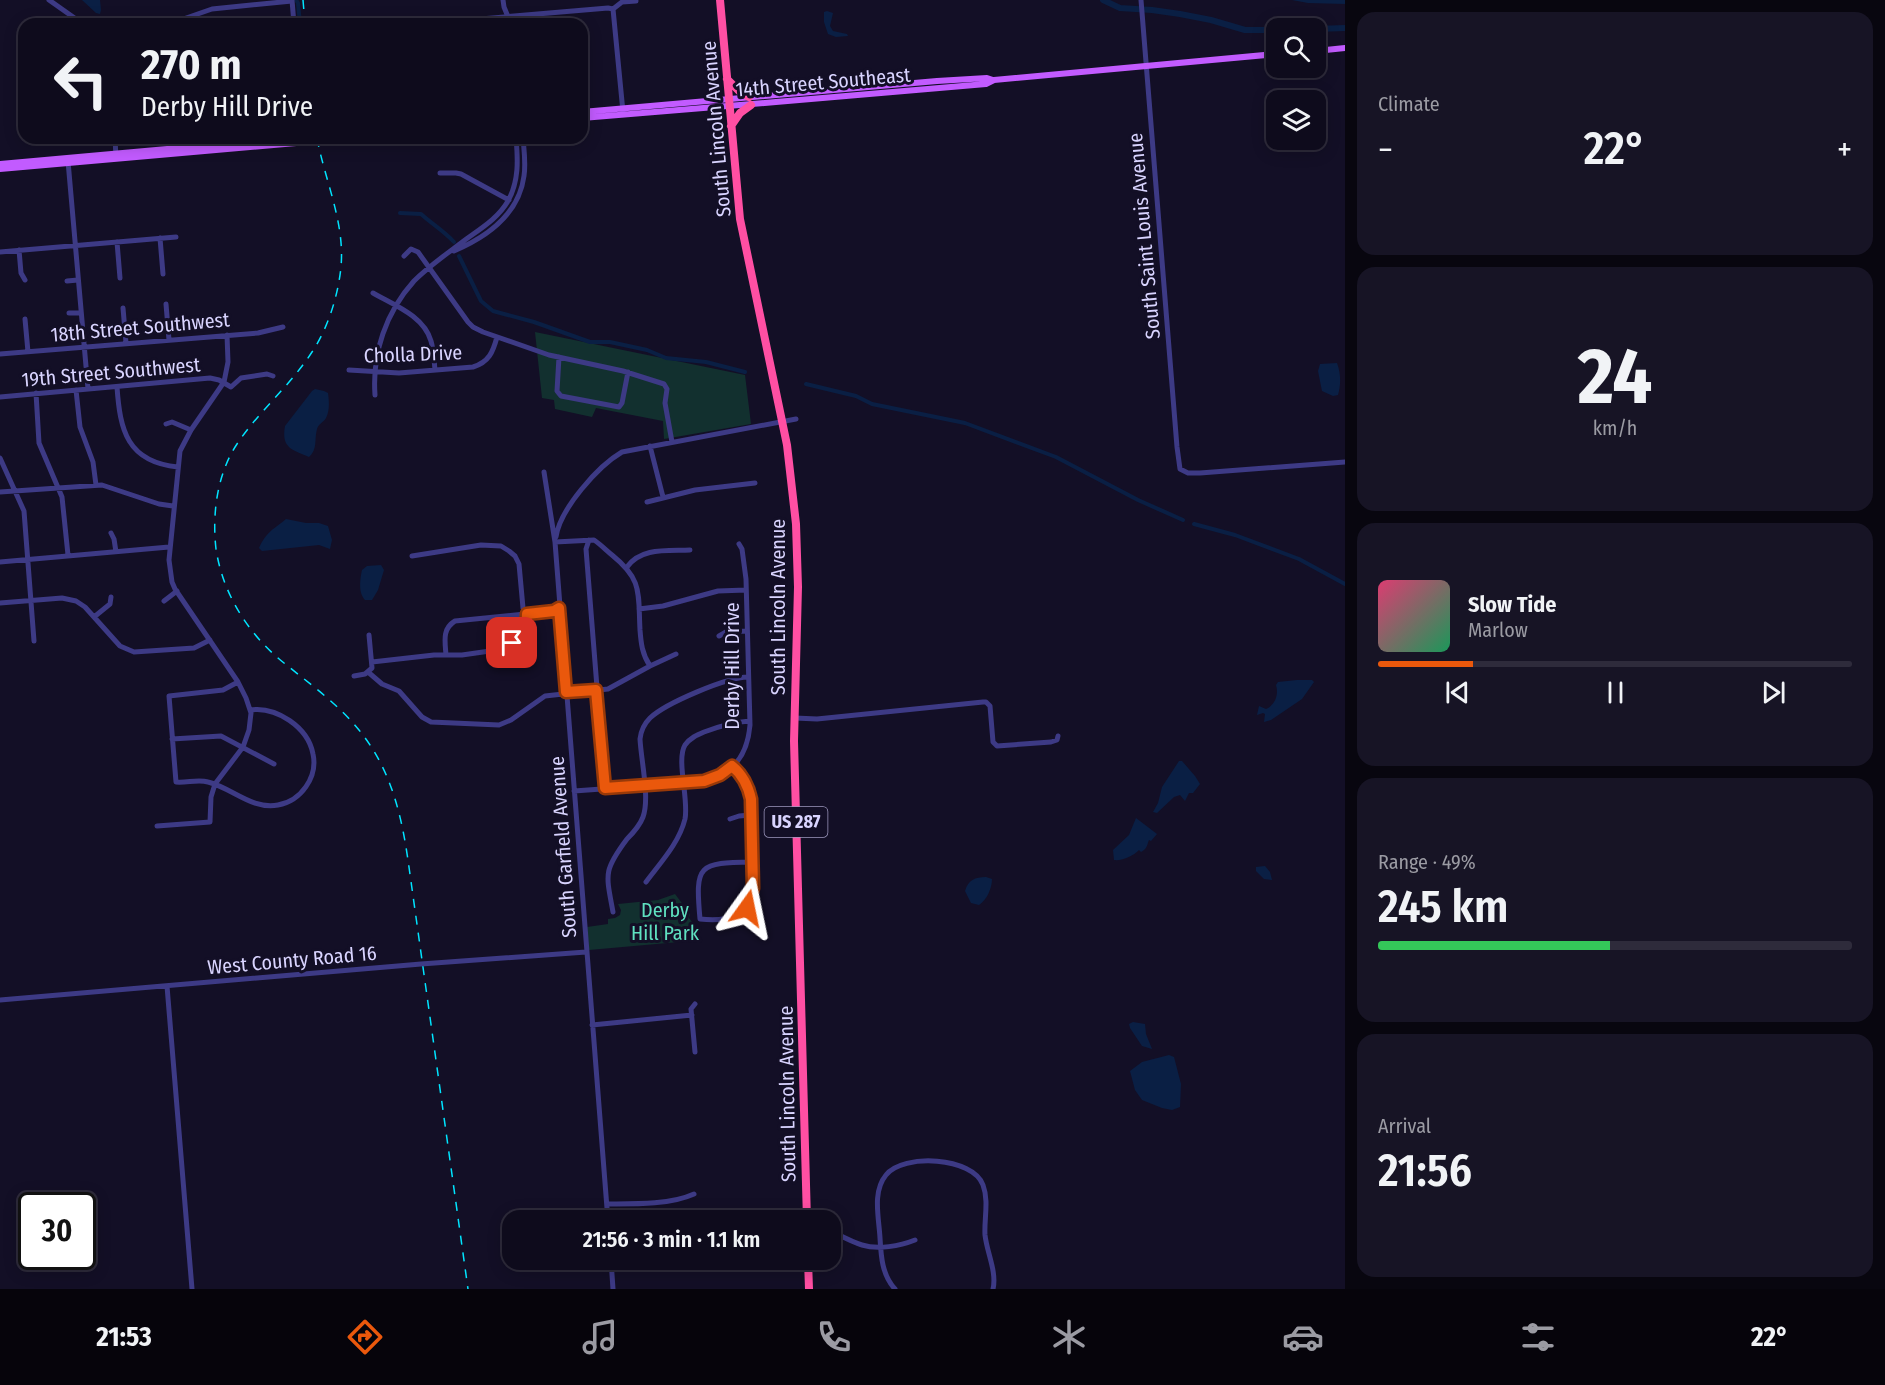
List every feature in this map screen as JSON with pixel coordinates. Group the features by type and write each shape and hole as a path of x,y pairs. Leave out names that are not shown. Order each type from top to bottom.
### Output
{"highway":[{"name":"South Lincoln Avenue","path":"720,0 742,230 790,468 798,559 795,801 807,1210"},
{"path":"727,79 750,101 731,126"},
{"path":"808,1270 808,1289"}],"main road":[{"path":"1326,50 1345,48"},
{"name":"14th Street Southeast","path":"588,117 937,81 987,78 994,80 1266,55"},
{"path":"939,88 942,84 964,83 966,79"},
{"name":"14th Street Southeast","path":"750,101 892,93 986,84 994,80"},
{"path":"892,93 898,90 926,87 937,81"},
{"name":"14th Street Southeast","path":"588,112 623,112"},
{"path":"0,169 231,144"},
{"path":"116,156 256,144"},
{"path":"0,164 68,161"}],"street":[{"path":"49,0 74,18"},
{"path":"186,18 212,9 292,0 294,18"},
{"path":"503,0 508,18"},
{"name":"South Saint Louis Avenue","path":"1141,0 1180,469 1200,473 1345,462"},
{"path":"532,18 613,9 622,2 636,1"},
{"path":"613,9 623,112"},
{"path":"115,144 116,156"},
{"path":"375,395 375,372 380,341 396,306 416,280 497,216 509,200 517,176 517,144"},
{"path":"450,253 471,243 504,219 514,204 524,179 523,144"},
{"path":"68,161 88,389"},
{"path":"440,173 461,174 509,200"},
{"path":"0,252 176,237"},
{"path":"160,238 163,274"},
{"path":"117,242 120,278"},
{"path":"404,256 408,250 413,249 418,252 468,322 478,330 559,357 628,372 665,385 667,389 664,403 672,442"},
{"path":"19,250 21,273 25,280"},
{"path":"67,281 78,280"},
{"path":"373,293 413,317 426,330 432,344 435,370"},
{"path":"166,304 169,340"},
{"path":"123,308 126,343"},
{"path":"69,313 81,313"},
{"path":"25,319 28,352"},
{"name":"18th Street Southwest","path":"0,354 258,333 282,327"},
{"path":"158,826 210,822 211,797 215,784 243,747 249,730 250,710 238,682 177,591 172,582 169,567 169,547 180,451 191,430 224,382 228,362 227,335"},
{"name":"Cholla Drive","path":"350,370 400,373 473,367 482,364 491,355 497,337"},
{"path":"559,357 557,391 561,396 620,406 628,372"},
{"name":"19th Street Southwest","path":"0,397 210,378 224,382 231,387 241,378 267,374 273,376"},
{"path":"117,387 121,422 133,448 143,457 177,467"},
{"path":"76,390 80,427 93,462 96,485"},
{"path":"36,393 39,443 64,505 68,555"},
{"path":"650,666 643,651 636,585 627,567 596,542 589,540 555,542 557,527 564,514 602,466 622,452 796,419"},
{"path":"166,424 172,422 191,430"},
{"path":"650,446 663,497"},
{"path":"0,458 24,511 34,641"},
{"name":"South Garfield Avenue","path":"544,472 555,542 607,1210"},
{"path":"647,502 695,490 755,483"},
{"path":"0,492 96,485 108,486 159,504 173,506"},
{"path":"111,533 116,552"},
{"path":"589,540 586,549 605,788"},
{"name":"Derby Hill Drive","path":"732,766 745,747 750,721 746,590 742,549 739,544"},
{"path":"372,662 434,655 462,655 506,647 526,632 527,614 523,608 519,564 515,556 501,546 481,545 412,556"},
{"path":"0,562 169,547"},
{"path":"627,567 636,557 646,553 690,550"},
{"path":"639,609 663,606 718,591 746,590"},
{"path":"164,601 177,591"},
{"path":"94,617 110,604 111,597"},
{"path":"0,603 68,598 81,604 120,646 134,652 194,648 210,640"},
{"path":"446,655 445,632 452,622 554,611 559,608"},
{"path":"719,636 726,632 747,631"},
{"path":"354,676 368,672 372,668 369,635"},
{"path":"368,672 378,682 399,691 422,717 436,723 499,725 511,720 545,696 610,687 676,654"},
{"path":"612,912 608,882 609,865 643,817 646,805 640,739 642,728 651,716 687,696 732,679 748,676"},
{"path":"238,682 223,690 170,696 168,699 176,782 201,781 215,784 255,803 269,806 280,805 294,799 308,784 313,768 313,754 302,733 274,711 250,710"},
{"path":"795,718 817,719 986,702 990,706 992,740 998,746 1052,742 1057,740 1058,736"},
{"path":"646,882 673,846 680,834 686,814 682,757 687,742 696,735 721,726 750,721"},
{"path":"172,739 222,736 274,764"},
{"path":"574,791 711,779 732,766 742,775 751,799 752,814 753,862 753,891 745,910 727,918 700,919 698,886 705,870 716,863 753,862"},
{"path":"730,819 735,816 752,814"},
{"name":"West County Road 16","path":"0,1000 586,952"},
{"path":"167,986 192,1289"},
{"path":"695,1004 691,1009 695,1052"},
{"path":"592,1025 692,1015"},
{"path":"895,1289 882,1264 877,1209 878,1190 886,1174 902,1164 950,1162 966,1167 981,1179 984,1186 985,1234 995,1278 993,1289"},
{"path":"607,1204 681,1200 694,1194"},
{"path":"841,1236 862,1245 896,1246 915,1240"},
{"path":"612,1270 613,1289"}],"green space":[{"path":"535,332 745,375 751,424 664,439 663,421 596,408 592,417 555,409 554,400 542,398"},
{"name":"Derby Hill Park","path":"675,894 690,914 689,918 692,922 689,925 690,941 589,950 587,927 608,924 608,919 620,915 621,910 618,904 658,900"}],"water":[{"path":"82,0 100,0 100,14 96,13"},
{"path":"1292,0 1345,0 1345,4 1308,3"},
{"path":"824,12 833,13 830,26 833,31 848,36 836,37 828,34 824,22"},
{"path":"1337,363 1340,387 1338,395 1333,396 1322,391 1318,371 1320,364"},
{"path":"315,389 328,393 329,409 326,418 317,429 315,448 309,457 289,447 286,444 284,433 285,426"},
{"path":"286,519 328,526 332,540 330,549 319,545 262,551 259,548 265,538"},
{"path":"381,565 384,570 378,590 372,600 365,600 360,590 362,570 367,566"},
{"path":"1297,680 1314,682 1302,699 1271,720 1264,722 1265,714 1257,715 1259,706 1266,709 1274,702 1278,682"},
{"path":"1179,761 1182,761 1200,784 1193,793 1189,793 1185,801 1180,795 1174,797 1157,813 1153,812 1162,787"},
{"path":"1136,818 1157,834 1151,841 1149,840 1143,851 1139,850 1124,859 1114,860 1113,850 1129,835"},
{"path":"1265,866 1272,880 1264,879 1256,871 1256,867"},
{"path":"986,877 992,879 987,897 979,905 971,903 965,891 968,884 975,879"},
{"path":"1133,1022 1145,1024 1152,1049 1142,1046 1130,1028 1129,1024"},
{"path":"1169,1055 1174,1057 1181,1084 1180,1107 1172,1110 1142,1100 1135,1090 1130,1071 1142,1062"}],"waterway":[{"path":"296,0 299,18"},
{"path":"1103,0 1120,8 1180,14 1245,30 1266,30"},
{"path":"1326,29 1345,28"},
{"path":"400,213 421,214 454,242"},
{"path":"459,256 481,301 493,311 534,322 590,342 610,342 647,350 666,358 706,362 745,372"},
{"path":"806,384 856,396 872,404 965,423 1056,457 1138,500 1183,520"},
{"path":"1194,524 1235,535 1299,559 1345,584"}],"railway":[{"path":"303,0 304,18"},
{"path":"318,144 340,234 341,267 335,300 323,333 312,352 255,420 230,456 221,481 216,508 216,549 219,566 231,598 249,627 271,652 323,695 359,730 379,760 398,808 408,860 468,1289"}],"route":[{"path":"512,643 526,632 527,614 554,611 559,608 566,692 596,690 605,788 704,781 720,775 732,766 742,775 751,799 753,888 747,908"}]}
